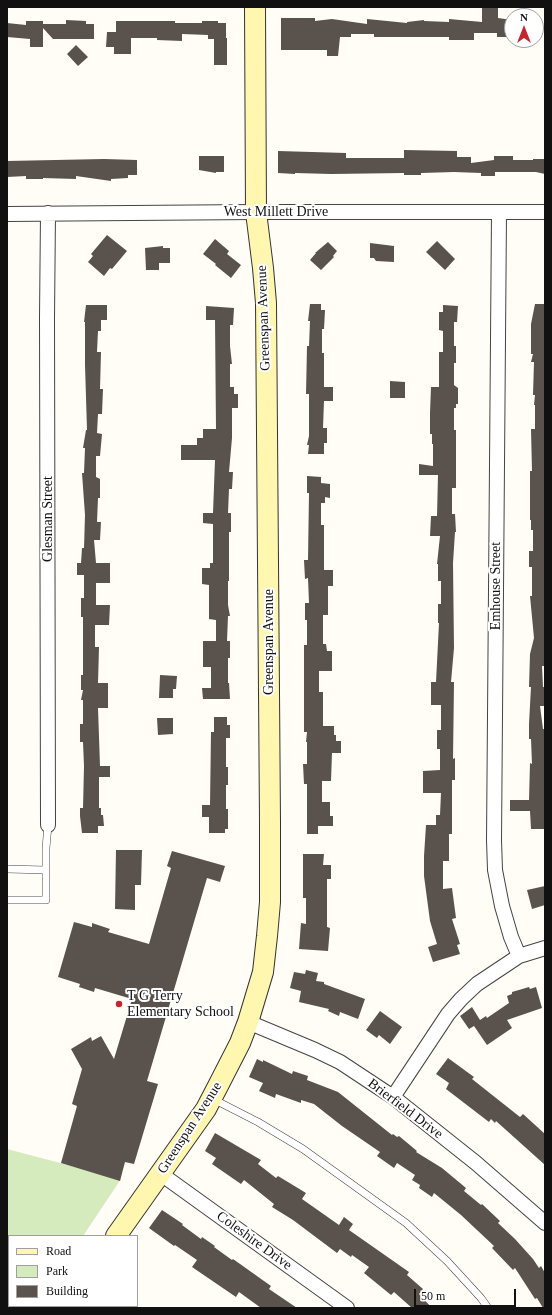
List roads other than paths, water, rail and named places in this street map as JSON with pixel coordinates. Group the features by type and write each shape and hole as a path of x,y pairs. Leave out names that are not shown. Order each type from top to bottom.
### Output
{"street":[{"name":"Greenspan Avenue","path":"117,1235 206,1109 240,1043 263,972 270,902 266,303 256,212 255,7"},
{"name":"West Millett Drive","path":"7,214 545,212"},
{"name":"Glesman Street","path":"48,213 48,825"},
{"name":"Emhouse Street","path":"499,213 494,840 495,870 502,906 518,956"},
{"path":"393,1097 448,1014 461,999 477,984 518,956 545,948"},
{"name":"Brierfield Drive","path":"248,1022 316,1050 340,1062 393,1097 476,1163 545,1223"},
{"name":"Coleshire Drive","path":"161,1174 347,1308"}],"lane":[{"path":"7,900 46,900 46,848 48,825"},
{"path":"7,869 46,870"},
{"path":"211,1098 258,1122 303,1149 406,1224 447,1261 481,1298 488,1308"}],"place":[{"name":"T G Terry Elementary School","path":"119,1004"}]}
